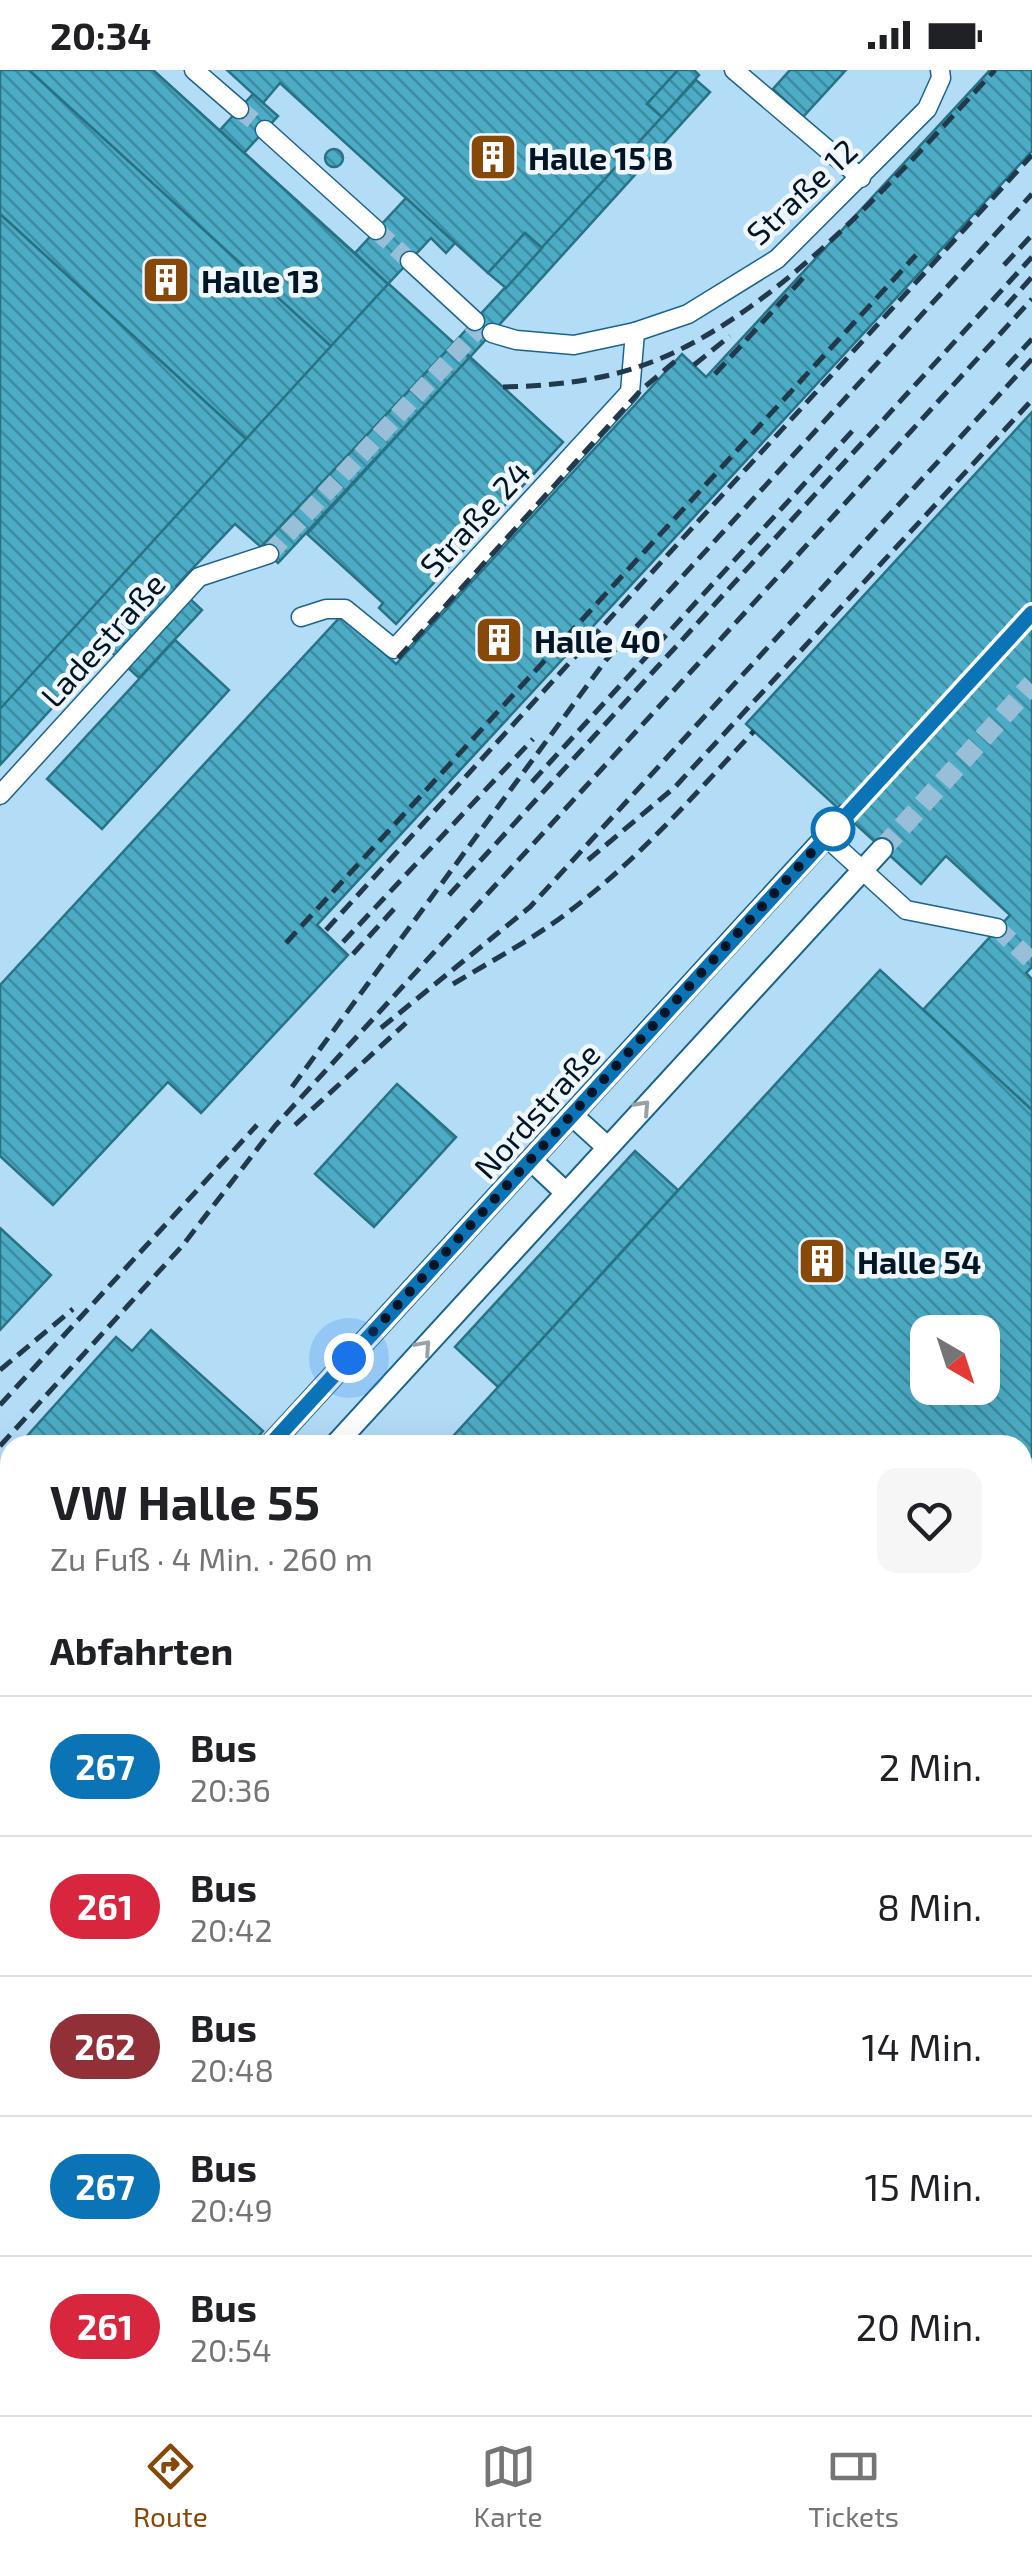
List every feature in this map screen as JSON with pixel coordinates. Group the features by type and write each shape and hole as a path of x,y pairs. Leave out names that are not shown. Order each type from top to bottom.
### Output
{"street":[{"path":"194,70 239,109"},
{"path":"734,70 756,77 860,178"},
{"name":"Straße 12","path":"492,333 516,340 574,345 635,332 688,314 777,259 928,109 941,78 940,70"},
{"path":"265,130 376,230"},
{"path":"410,261 474,321"},
{"name":"Straße 24","path":"301,617 326,609 345,609 394,648 630,392 635,332"},
{"name":"Ladestraße","path":"0,795 199,577 269,554"},
{"name":"Nordstraße","path":"279,1435 846,816"},
{"path":"826,837 906,910 998,928"},
{"path":"344,1435 882,849"},
{"path":"572,1115 607,1147"},
{"path":"531,1160 565,1192"}],"building":[{"path":"0,70 153,70 454,343 261,547 235,524 176,586 202,610 139,678 107,648 0,765"},
{"name":"Halle 13","path":"0,70 29,70 331,346 246,439 0,214"},
{"path":"29,70 153,70 388,284 331,346"},
{"name":"Halle 15 B","path":"227,70 678,70 647,104 662,117 542,248 525,233 488,273 280,83 263,103"},
{"path":"678,70 694,70 699,75 662,117 647,104"},
{"path":"790,70 846,70 803,117 773,89"},
{"name":"Halle 40","path":"990,70 1032,70 1032,151 317,925 348,955 201,1113 168,1082 53,1205 0,1156 0,985 342,615 396,664 682,354 706,377"},
{"path":"696,80 710,92 470,357 454,343"},
{"path":"253,94 278,116 244,153 220,130"},
{"path":"334,149 341,151 341,165 334,167 327,165 325,158 327,151"},
{"path":"406,198 455,243 446,253 431,238 388,284 355,253"},
{"path":"0,214 246,439 0,709"},
{"path":"525,233 542,248 506,288 488,273"},
{"path":"454,343 470,357 278,563 261,547"},
{"path":"470,357 563,442 396,624 379,608 383,603 307,534"},
{"path":"1032,412 1032,967 1026,973 1032,979 1032,1110 923,1010 1010,915 946,856 921,884 746,724"},
{"path":"175,640 229,690 102,829 47,779"},
{"name":"Halle 54","path":"880,970 1032,1110 1032,1435 454,1435"},
{"path":"397,1084 456,1137 374,1227 315,1174"},
{"path":"635,1151 678,1190 498,1387 455,1347"},
{"path":"0,1228 51,1275 0,1330"},
{"path":"151,1330 263,1431 260,1435 28,1435 116,1337 132,1351"}],"tunnel":[{"path":"239,109 265,130"},
{"path":"376,230 410,261"},
{"path":"269,554 481,326"},
{"path":"846,815 1032,613"},
{"path":"882,849 1032,684"},
{"path":"997,928 1032,961"}],"railway":[{"path":"503,387 568,383 632,369 683,348 733,319 782,283 875,199 995,70"},
{"path":"326,930 1032,155"},
{"path":"292,1087 606,660 1032,194"},
{"path":"1004,265 1032,235"},
{"path":"286,943 916,255"},
{"path":"449,895 1032,257"},
{"path":"1006,306 1032,277"},
{"path":"715,374 803,278"},
{"path":"10,1435 183,1245 275,1126 1032,299"},
{"path":"694,365 730,336"},
{"path":"1007,366 1032,339"},
{"path":"398,658 641,390 679,358"},
{"path":"381,1028 530,907 1032,359"},
{"path":"588,860 675,787 1032,400"},
{"path":"532,782 856,427"},
{"path":"453,984 543,930 596,890 666,825 754,731"},
{"path":"343,942 533,739"},
{"path":"353,954 394,909"},
{"path":"295,1125 406,1023"},
{"path":"0,1405 257,1125"},
{"path":"0,1370 73,1309"}],"bus line":[{"name":"267","path":"279,1435 1032,613"}],"place":[{"name":"Halle 15 B","path":"493,157"},
{"name":"Halle 13","path":"166,280"},
{"name":"Halle 40","path":"499,640"},
{"name":"Halle 54","path":"822,1261"}],"route":[{"path":"349,1358 833,829"}]}
